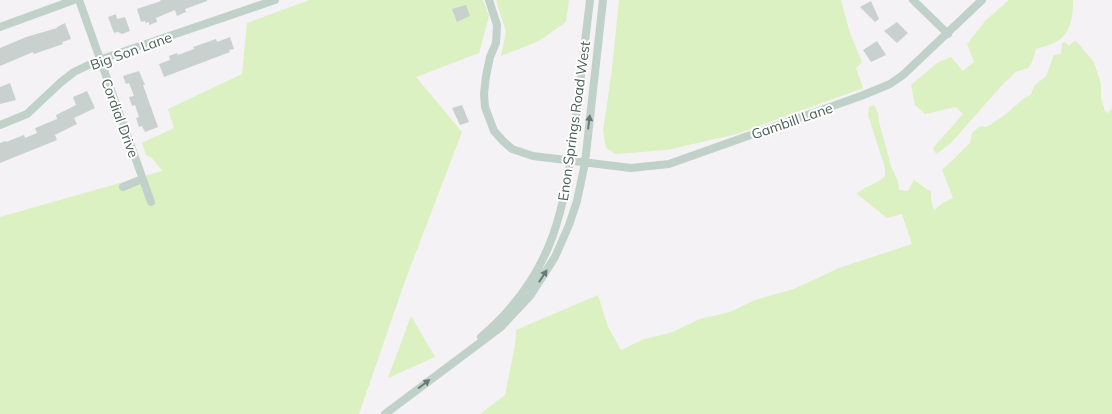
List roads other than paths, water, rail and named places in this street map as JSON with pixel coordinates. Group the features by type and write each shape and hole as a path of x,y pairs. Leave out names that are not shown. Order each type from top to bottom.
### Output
{"street":[{"path":"0,27 74,0"},
{"name":"Cordial Drive","path":"79,0 151,202"},
{"name":"Big Son Lane","path":"0,124 27,114 74,72 99,60 275,0"},
{"name":"Gambill Lane","path":"489,0 497,25 496,43 490,57 484,94 485,107 494,130 512,149 533,156 630,168 669,164 831,107 890,84 903,75 948,34 982,0"},
{"name":"Enon Springs Road West","path":"459,357 508,311 522,294 540,264 558,222 571,161 590,0"},
{"path":"385,414 459,357 493,334 508,320 540,282 555,257 569,225 585,163 603,0"},
{"path":"913,0 948,34"},
{"path":"123,187 142,179"}]}
